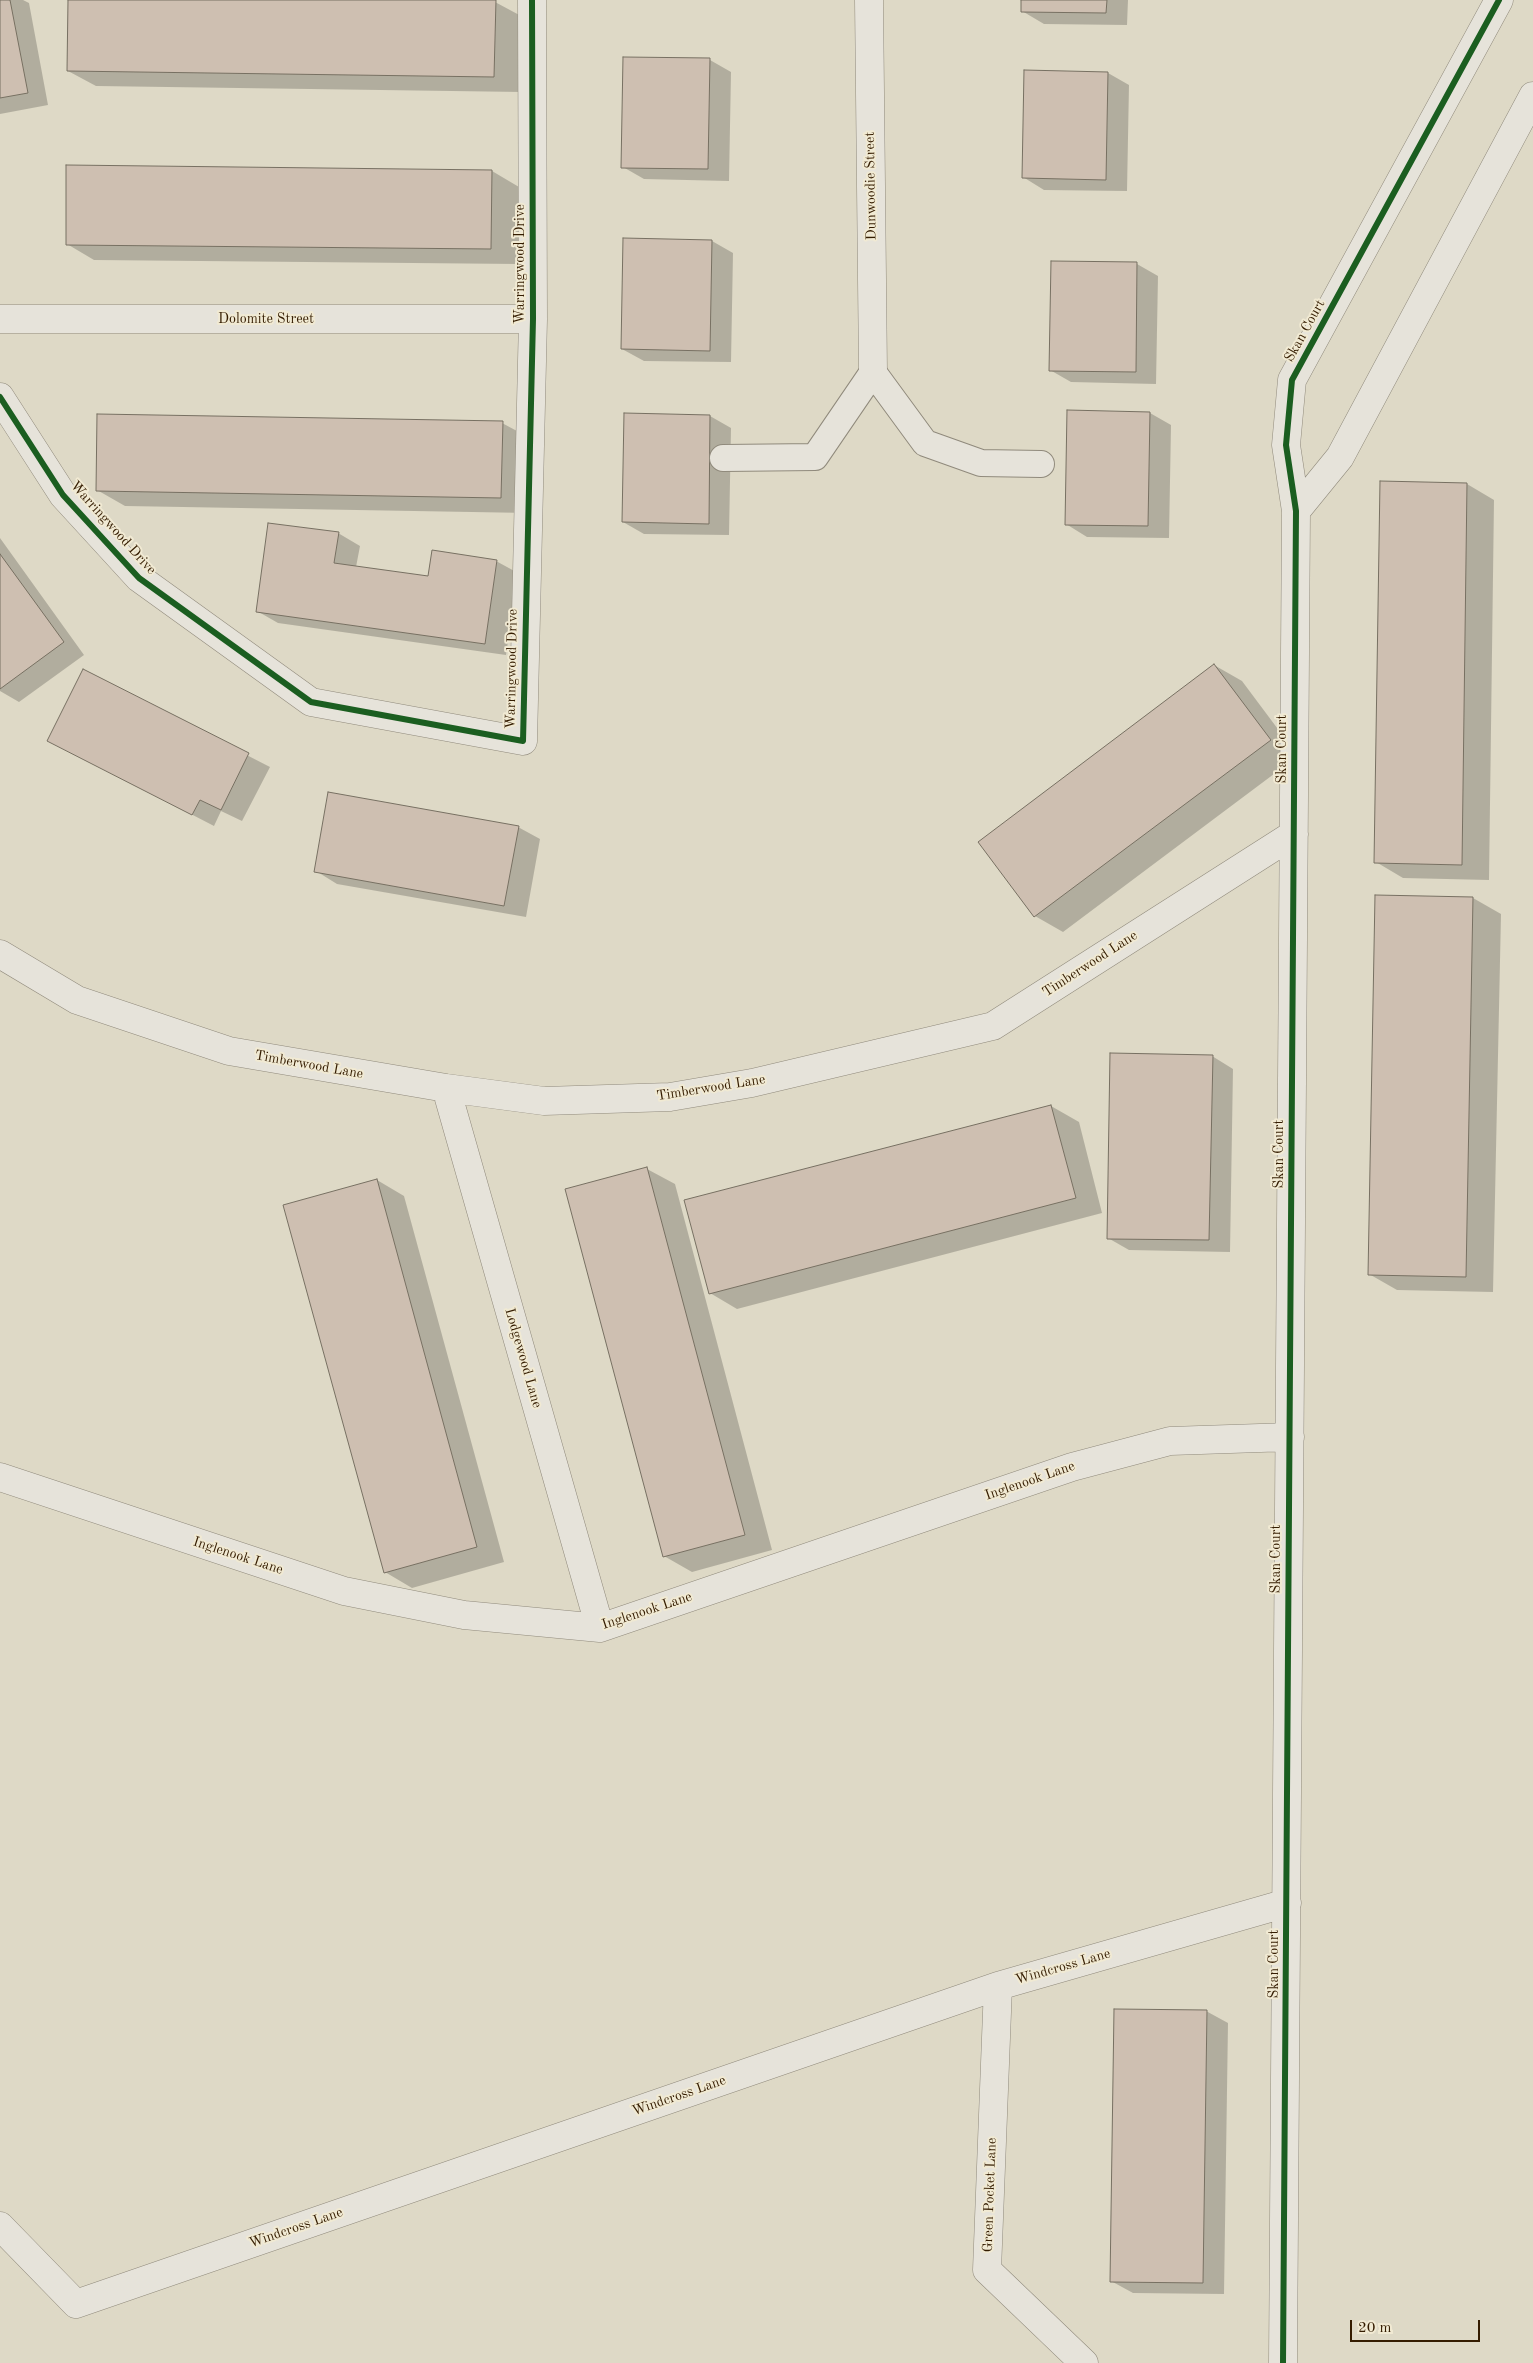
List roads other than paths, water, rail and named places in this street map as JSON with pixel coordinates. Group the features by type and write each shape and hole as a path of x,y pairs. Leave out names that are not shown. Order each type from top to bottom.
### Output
{"street":[{"name":"Warringwood Drive","path":"0,397 63,495 138,578 311,702 523,741 533,319 532,0"},
{"name":"Dunwoodie Street","path":"869,0 873,372"},
{"name":"Skan Court","path":"1283,2363 1296,511 1286,445 1292,380 1500,0"},
{"path":"1296,511 1340,457 1533,96"},
{"name":"Dolomite Street","path":"0,319 533,319"},
{"name":"Timberwood Lane","path":"0,954 77,1000 229,1051 446,1088 544,1101 670,1097 752,1083 993,1026 1294,834"},
{"name":"Lodgewood Lane","path":"446,1088 600,1628"},
{"name":"Inglenook Lane","path":"0,1477 344,1590 464,1615 600,1628 1072,1466 1170,1441 1290,1437"},
{"name":"Windcross Lane","path":"0,2226 76,2304 998,1986 1287,1903"},
{"name":"Green Pocket Lane","path":"998,1986 987,2270 1084,2363"}],"lane":[{"path":"723,458 815,457 873,372 925,443 981,463 1041,464"}]}
